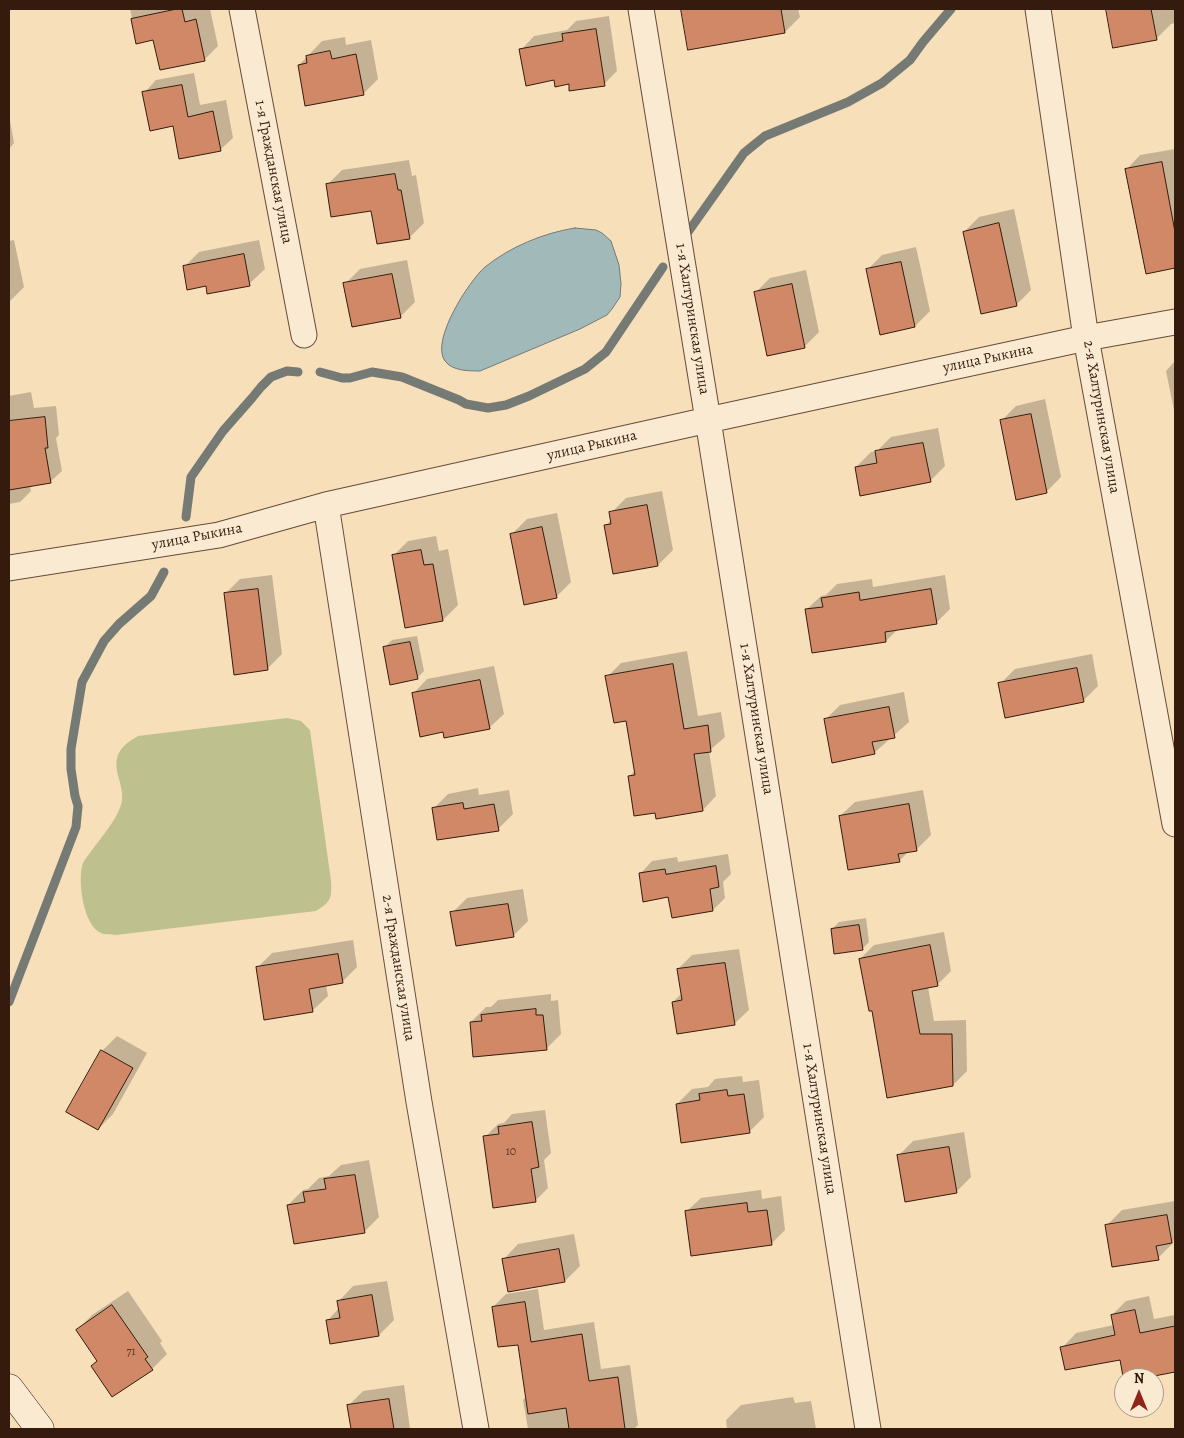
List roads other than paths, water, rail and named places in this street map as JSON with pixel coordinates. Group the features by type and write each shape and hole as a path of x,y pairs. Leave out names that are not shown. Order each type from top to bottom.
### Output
{"main road":[{"path":"9,1388 40,1429"}],"street":[{"name":"1-я Гражданская улица","path":"242,9 304,335"},
{"name":"1-я Халтуринская улица","path":"641,9 868,1429"},
{"name":"2-я Халтуринская улица","path":"1038,9 1086,338 1175,824"},
{"name":"улица Рыкина","path":"9,568 219,535 326,505 1086,338 1175,322"},
{"name":"2-я Гражданская улица","path":"326,505 418,1092 476,1429"}],"water":[{"path":"575,228 596,230 611,241 619,265 621,284 620,297 607,315 580,329 480,371 461,370 448,364 442,352 447,326 461,298 478,274 485,267 516,247 551,233"}],"waterway":[{"path":"688,232 744,153 765,136 848,102 882,83 910,60 951,9"},
{"path":"320,372 342,378 350,378 372,372 402,377 466,404 488,408 506,405 585,369 606,352 663,267"},
{"path":"186,517 191,477 223,431 271,377 287,371 298,372"},
{"path":"9,1002 76,827 78,806 71,769 71,749 82,682 104,641 119,624 151,596 164,572"}]}
